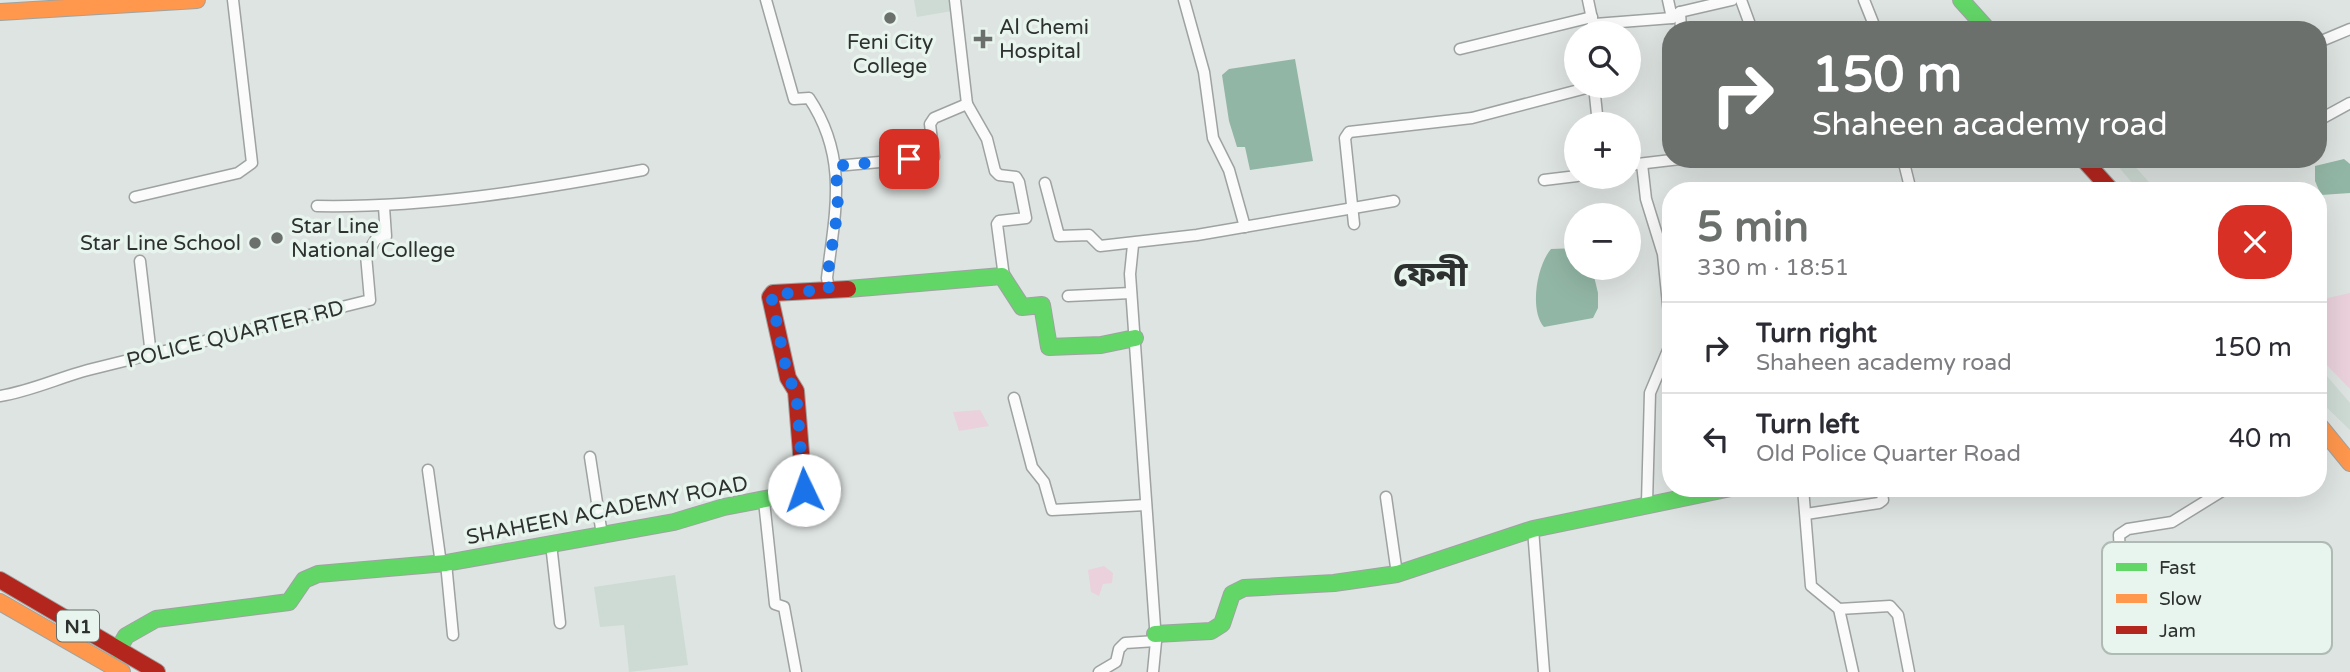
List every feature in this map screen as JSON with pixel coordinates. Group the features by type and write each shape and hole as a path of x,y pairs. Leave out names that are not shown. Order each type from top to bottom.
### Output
{"main road":[{"path":"0,4 66,0"},
{"path":"0,12 197,0"},
{"path":"1949,0 1969,21"},
{"path":"1961,0 1973,21"},
{"path":"2091,168 2104,182"},
{"path":"2103,168 2115,182"},
{"path":"1004,277 1019,304 1042,305 1049,347 1101,345 1135,338"},
{"name":"SHAHEEN ACADEMY ROAD","path":"118,649 126,635 156,618 289,602 298,593 304,580 318,574 443,563 674,522 724,507 764,501 801,491 805,485 796,391 788,378 770,297 773,293 1004,277"},
{"path":"2327,425 2350,452"},
{"path":"2327,435 2350,463"},
{"path":"1155,638 1211,631 1222,624 1231,594 1244,588 1334,583 1398,574 1533,529 1681,497"},
{"name":"N1","path":"0,580 157,672"},
{"name":"N1","path":"0,602 122,672"}],"street":[{"path":"135,197 238,173 252,163 233,0"},
{"path":"766,0 794,99 809,98 816,108 836,166 838,209 828,269 829,289"},
{"path":"955,0 967,104 987,139 995,171 1016,177 1019,182 1026,218 999,221 997,224 1004,277"},
{"path":"1184,0 1203,72 1213,138 1229,170 1245,227"},
{"path":"1588,0 1593,21"},
{"path":"1668,0 1678,21"},
{"path":"1627,21 1676,15 1732,0"},
{"path":"1741,0 1749,21"},
{"path":"1864,0 1872,21"},
{"path":"2327,39 2350,29"},
{"path":"1460,49 1564,30"},
{"path":"1354,224 1345,138 1349,132 1472,118 1564,94"},
{"path":"2327,116 2350,103"},
{"path":"836,166 934,156 930,124 934,118 967,104"},
{"path":"1662,161 1642,164 1646,199 1662,240"},
{"path":"317,206 384,207 494,195 643,170"},
{"path":"1544,180 1564,178"},
{"path":"1045,183 1059,236 1089,235 1100,246 1133,245 1394,201"},
{"name":"POLICE QUARTER RD","path":"0,396 29,391 83,371 236,331 370,300 366,255 376,239 386,236 384,207"},
{"path":"1133,245 1131,293 1155,638 1153,672"},
{"path":"140,261 151,355"},
{"path":"1068,296 1131,293"},
{"path":"1647,503 1650,393 1652,383 1662,370"},
{"path":"1014,398 1032,467 1044,482 1052,510 1146,505"},
{"path":"590,457 602,535"},
{"path":"428,470 453,635"},
{"path":"1386,497 1398,574"},
{"path":"1804,497 1811,586 1839,610 1853,672"},
{"path":"1806,514 1879,503 1882,497"},
{"path":"2119,542 2119,535 2128,528 2172,522 2212,497"},
{"path":"764,501 775,604 783,607 796,672"},
{"path":"1533,529 1544,672"},
{"path":"551,544 560,624"},
{"path":"1839,610 1890,606 1898,615 1909,672"},
{"path":"1099,672 1116,662 1119,649 1125,643 1155,638"}],"shaded area":[{"path":"914,0 950,0 952,11 917,17"},
{"path":"1295,59 1313,161 1250,170 1245,147 1237,147 1229,121 1222,75 1229,69"},
{"path":"2344,159 2350,164 2350,193 2327,195 2327,182 2315,182 2315,168 2327,168 2327,163"},
{"path":"2120,168 2136,168 2149,182 2131,182"},
{"path":"1564,248 1564,280 1595,280 1598,308 1593,318 1544,327 1539,319 1536,299 1539,276 1551,249"},
{"path":"2350,293 2350,389 2327,365 2327,298"},
{"path":"2327,376 2350,403 2350,430 2327,408"},
{"path":"980,410 989,426 959,431 953,412"},
{"path":"1104,566 1113,573 1112,583 1103,584 1099,596 1091,592 1088,570"},
{"path":"675,575 688,665 629,672 624,625 600,627 594,587"}],"traffic: fast":[{"path":"1961,0 1980,21"},
{"path":"848,289 1002,276 1022,307 1042,305 1049,347 1101,345 1135,338"},
{"path":"118,650 126,636 156,619 289,602 304,580 318,574 446,563 674,522 724,507 781,496"},
{"path":"1155,634 1211,631 1222,624 1232,594 1244,588 1334,583 1397,574 1533,529 1688,497"}],"traffic: slow":[{"path":"0,12 197,0"},
{"path":"2327,435 2350,463"},
{"path":"0,602 122,672"}],"traffic: jam":[{"path":"2091,168 2104,182"},
{"path":"781,496 804,490 796,391 788,378 770,297 773,293 848,289"},
{"path":"0,580 157,672"}],"place":[{"name":"Feni City College","path":"890,18"},
{"name":"Al Chemi Hospital","path":"983,39"},
{"name":"Star Line National College","path":"277,238"},
{"name":"Star Line School","path":"255,243"}],"district":[{"name":"ফেনী","path":"1430,274"}],"route":[{"path":"804,490 796,391 788,378 770,297 773,293 829,289 827,278 838,209 836,166 909,159"}]}
